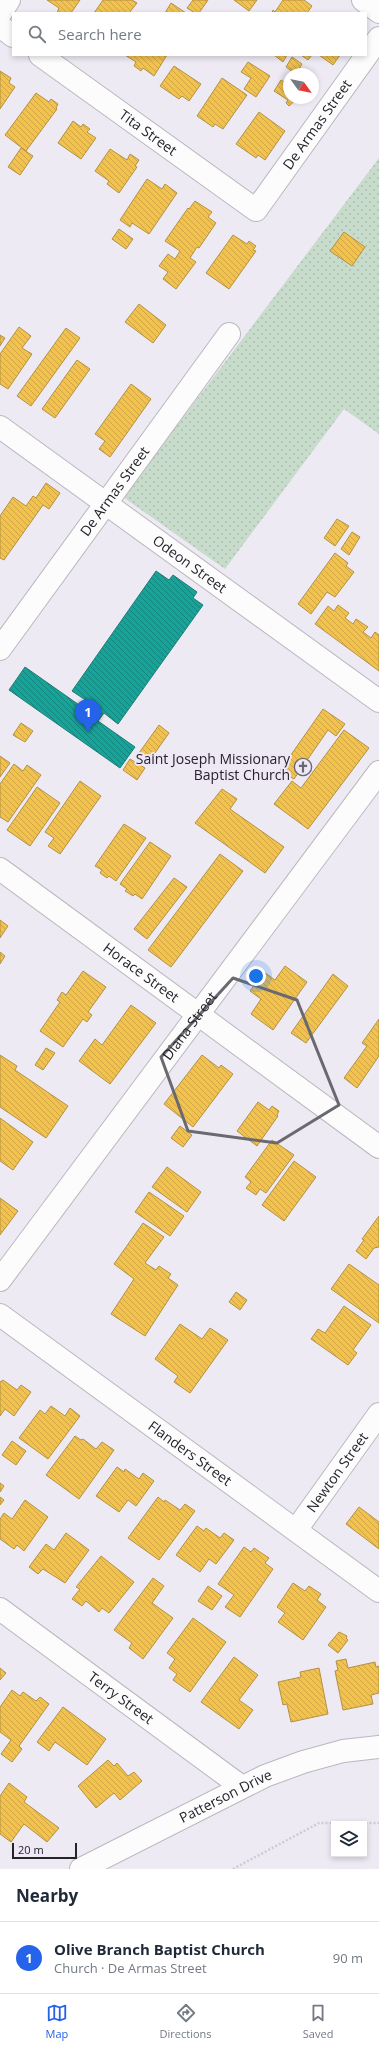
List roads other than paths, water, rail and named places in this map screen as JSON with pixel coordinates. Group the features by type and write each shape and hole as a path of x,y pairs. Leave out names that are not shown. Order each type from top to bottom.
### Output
{"street":[{"path":"0,14 9,0"},
{"path":"363,0 379,12"},
{"path":"0,26 12,35"},
{"name":"De Armas Street","path":"367,55 379,38"},
{"name":"Tita Street","path":"41,56 256,210"},
{"name":"De Armas Street","path":"256,210 366,56"},
{"name":"De Armas Street","path":"0,649 229,334"},
{"name":"Odeon Street","path":"0,427 379,700"},
{"name":"Diana Street","path":"0,1280 379,772"},
{"name":"Horace Street","path":"0,870 379,1147"},
{"name":"Flanders Street","path":"0,1315 379,1591"},
{"name":"Newton Street","path":"296,1530 379,1414"},
{"name":"Terry Street","path":"0,1609 242,1787"},
{"name":"Patterson Drive","path":"81,1869 265,1776 303,1762 343,1751 379,1747"}],"place":[{"name":"Olive Branch Baptist Church","path":"88,732"},
{"name":"Saint Joseph Missionary Baptist Church","path":"303,767"}]}
